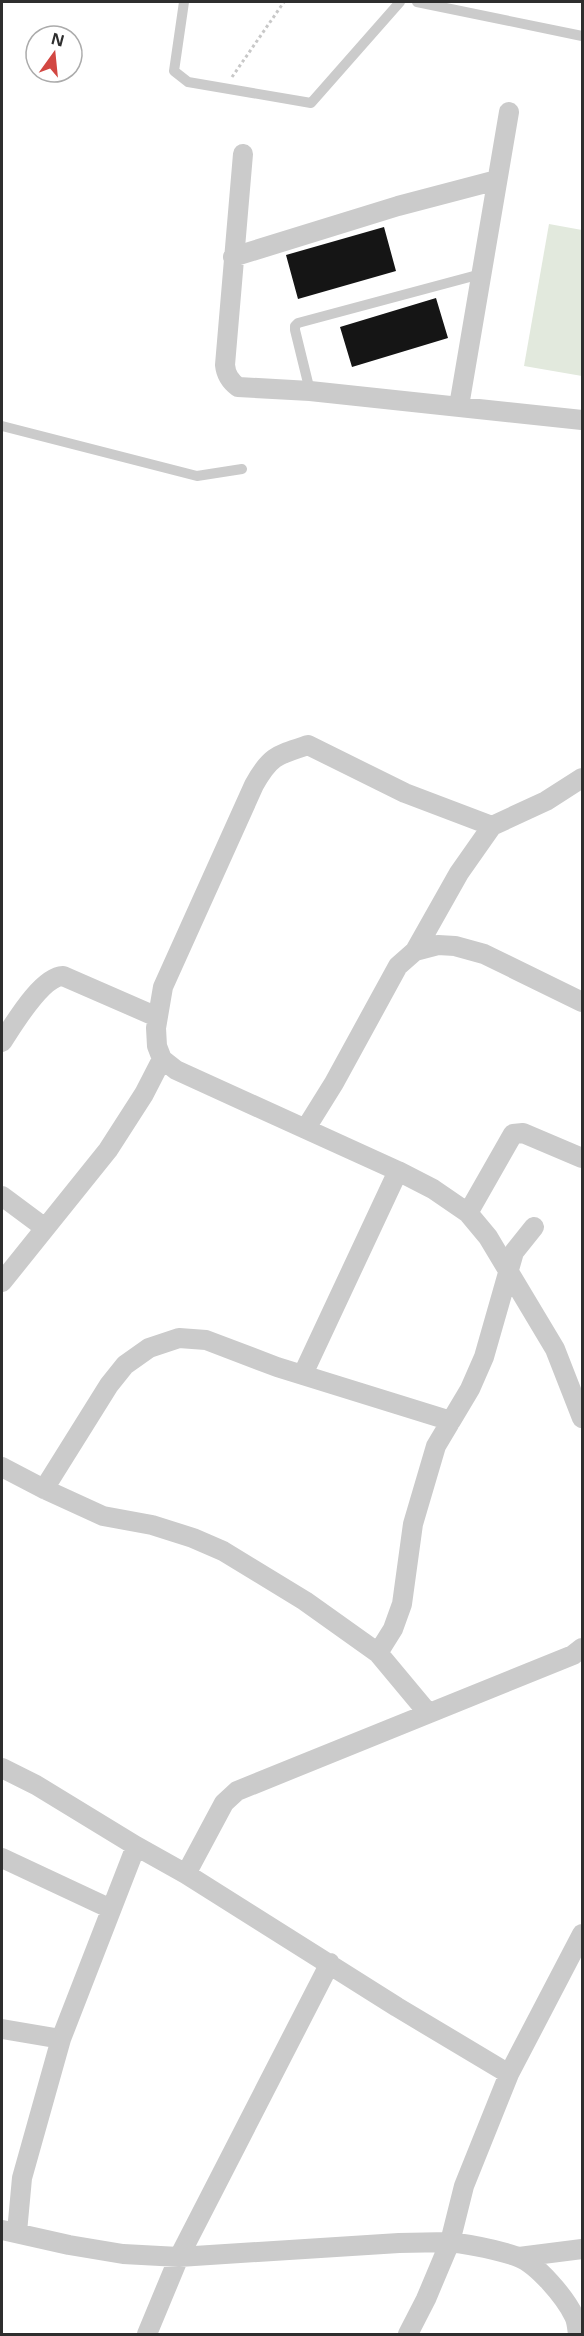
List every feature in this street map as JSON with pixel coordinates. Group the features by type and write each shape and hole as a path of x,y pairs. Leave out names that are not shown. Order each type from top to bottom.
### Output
{"street":[{"path":"459,406 509,112"},
{"path":"243,154 225,365 229,378 238,387 310,391 582,420"},
{"path":"233,257 398,206 497,180"},
{"path":"492,826 405,793 308,745 283,753 271,760 254,785 163,987 157,1017 157,1046 162,1059 176,1070 398,1171 433,1189 468,1213 489,1237 555,1349 582,1418"},
{"path":"306,1128 334,1083 398,966 415,951 459,873 492,826 546,801 582,778"},
{"path":"415,951 438,945 455,946 484,954 582,1002"},
{"path":"2,1042 42,987 55,976 63,976 157,1017"},
{"path":"2,1282 108,1150 144,1094 162,1059"},
{"path":"468,1213 513,1134 523,1133 582,1158"},
{"path":"303,1374 398,1171"},
{"path":"2,1196 45,1228"},
{"path":"378,1653 398,1616 412,1524 436,1446 470,1389 484,1357 514,1252 534,1227"},
{"path":"44,1489 109,1385 125,1365 149,1348 179,1338 206,1340 277,1367 451,1421"},
{"path":"2,1467 103,1516 163,1528 223,1551 305,1601 378,1653 428,1713"},
{"path":"186,1874 224,1803 237,1791 573,1654 582,1648"},
{"path":"2,1768 36,1785 186,1874 397,2007 509,2074"},
{"path":"136,1846 61,2039 9,2231 69,2245 123,2254 179,2257 399,2243 471,2244 519,2257 542,2274 575,2318 578,2334"},
{"path":"2,1858 111,1910"},
{"path":"408,2334 431,2288 450,2242 464,2186 509,2074 582,1934"},
{"path":"147,2334 179,2257 330,1964"},
{"path":"2,2029 61,2039"},
{"path":"519,2257 582,2249"}],"lane":[{"path":"184,2 174,71 188,82 311,104 400,2"},
{"path":"417,2 582,36"},
{"path":"310,391 295,330 298,323 481,274"},
{"path":"2,426 197,476 242,469"}],"path":[{"path":"224,88 284,2"}],"shaded area":[{"path":"549,224 582,230 582,376 524,366"}],"building":[{"path":"384,227 396,271 298,299 286,255"},
{"path":"436,298 448,338 352,367 340,327"}]}
